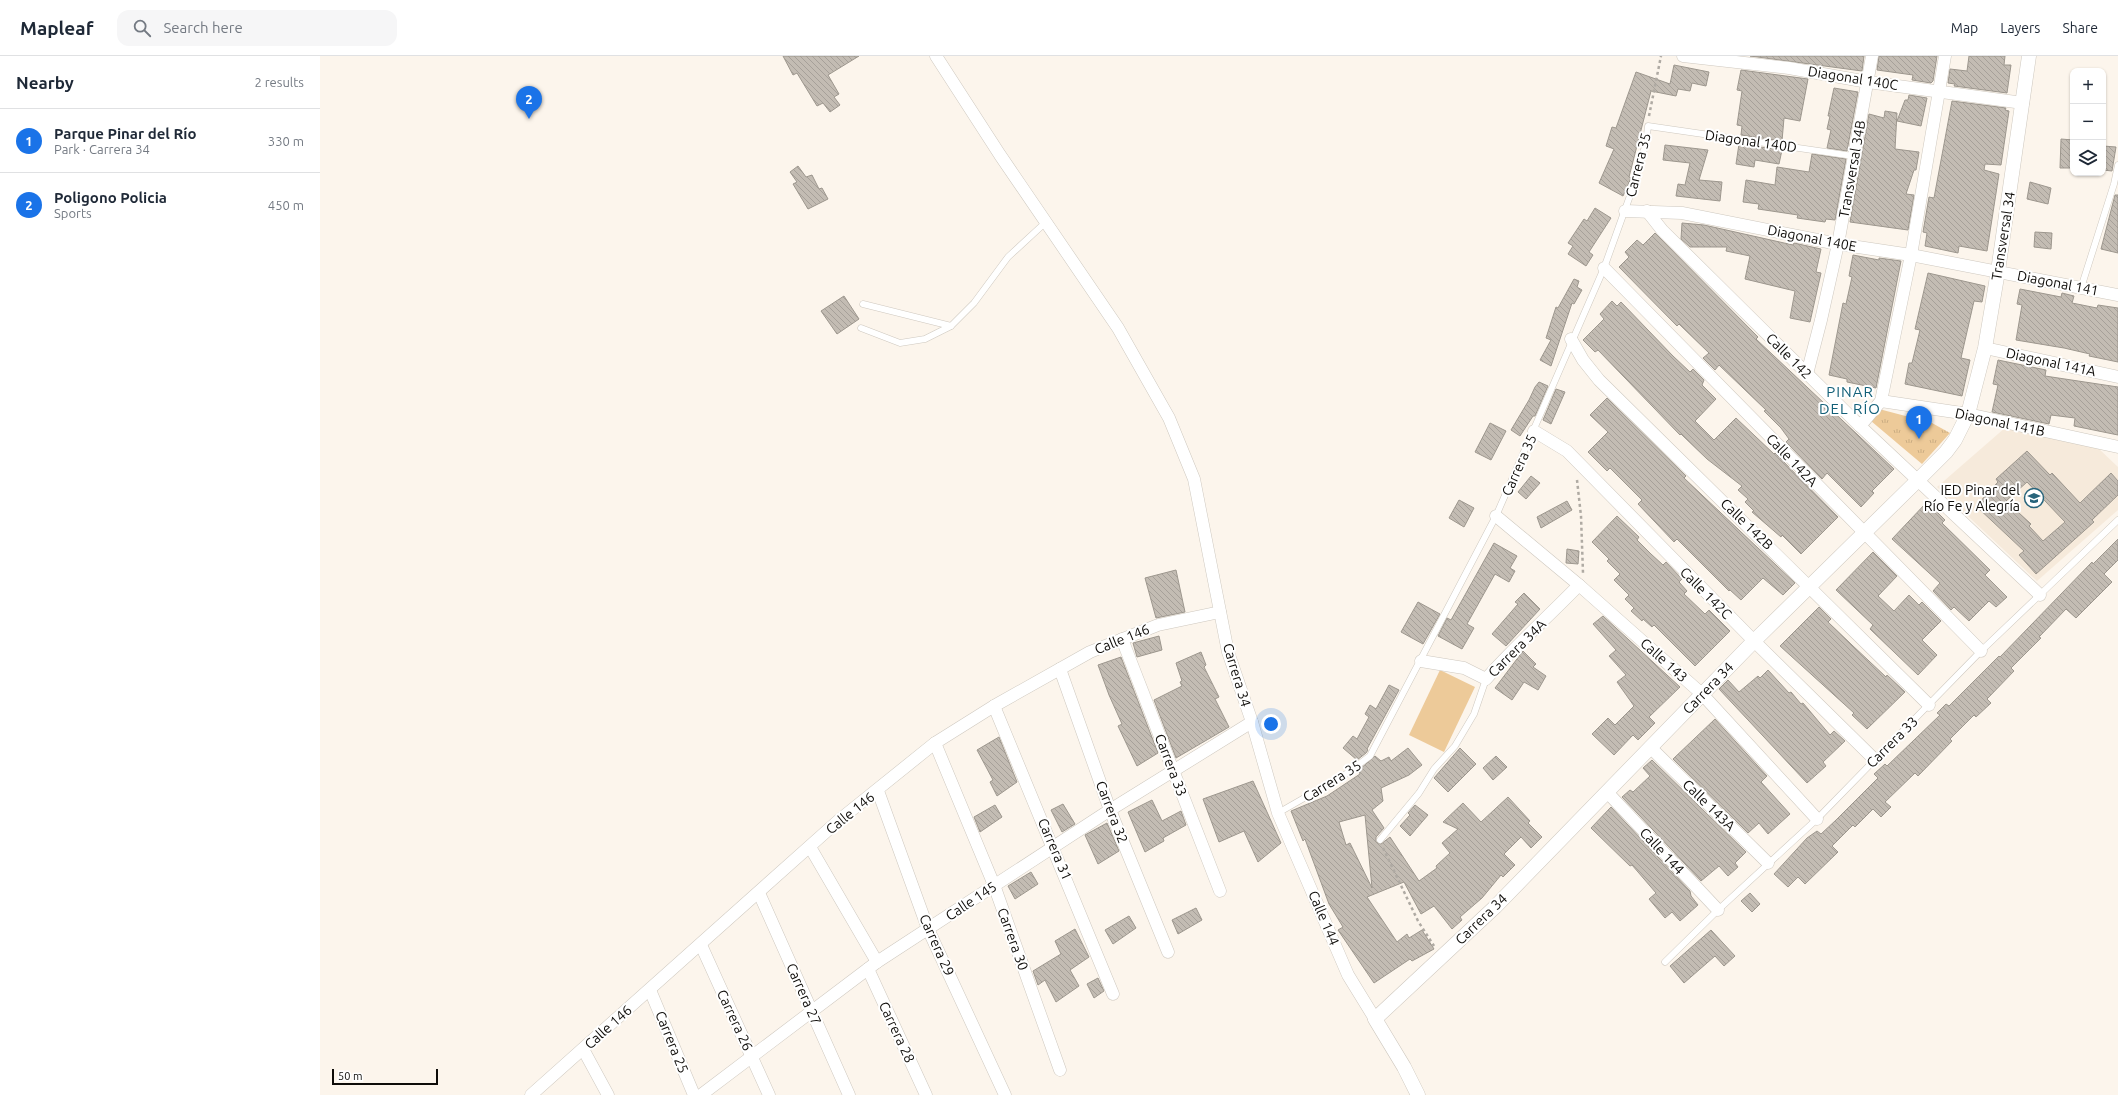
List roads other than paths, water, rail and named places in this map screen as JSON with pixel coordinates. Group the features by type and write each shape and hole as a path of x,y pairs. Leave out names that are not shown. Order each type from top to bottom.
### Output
{"street":[{"name":"Carrera 34","path":"936,56 1118,328 1169,418 1194,479 1228,652 1252,722 1278,813"},
{"name":"Diagonal 140C","path":"1683,56 1790,62 1868,82 2023,104"},
{"name":"Transversal 34B","path":"1807,374 1838,244 1872,56"},
{"path":"1860,426 1881,401 1911,255 1945,56"},
{"name":"Transversal 34","path":"1968,414 1985,348 1998,271 2029,56"},
{"name":"Diagonal 140E","path":"1625,211 1682,213 1838,244 1911,255 1998,271"},
{"name":"Calle 142","path":"1647,212 1662,230 1860,426 2040,595"},
{"name":"Calle 142A","path":"1604,268 1863,533 1981,651"},
{"name":"Diagonal 141","path":"1998,271 2118,295"},
{"name":"Calle 142B","path":"1571,339 1583,360 1600,380 1929,705"},
{"name":"Diagonal 141A","path":"1985,348 2118,377"},
{"name":"Diagonal 141B","path":"1881,401 1968,414 2118,447"},
{"name":"Carrera 34","path":"1375,1020 1495,907 1754,641 1946,452 1955,440 1968,414"},
{"name":"Calle 142C","path":"1534,431 1567,451 1754,641 1875,760"},
{"name":"Calle 143","path":"1496,516 1579,585 1702,694 1817,819"},
{"name":"Carrera 34A","path":"1486,679 1509,652 1545,620 1579,585"},
{"name":"Calle 146","path":"534,1094 838,821 878,791 935,743 994,706 1090,652 1158,625 1220,612"},
{"name":"Carrera 33","path":"1122,639 1220,891"},
{"path":"1421,661 1464,668 1486,679"},
{"name":"Carrera 32","path":"1060,669 1110,810 1168,952"},
{"name":"Carrera 31","path":"994,706 1054,848 1113,994"},
{"name":"Calle 145","path":"701,1095 751,1055 873,965 1110,810 1252,722"},
{"name":"Carrera 30","path":"935,743 994,885 1060,1070"},
{"name":"Calle 143A","path":"1650,747 1768,863"},
{"name":"Carrera 29","path":"878,791 928,929 1006,1095"},
{"name":"Calle 144","path":"1606,792 1718,910"},
{"name":"Calle 144","path":"1278,813 1348,974 1375,1020"},
{"name":"Carrera 28","path":"810,847 873,965 926,1095"},
{"name":"Carrera 27","path":"759,893 849,1095"},
{"name":"Carrera 26","path":"701,945 769,1095"},
{"name":"Carrera 25","path":"650,990 694,1095"},
{"path":"1375,1020 1404,1067 1418,1095"},
{"path":"583,1049 608,1095"}],"lane":[{"name":"Diagonal 140D","path":"1648,126 1853,156"},
{"name":"Carrera 35","path":"1278,813 1346,774 1370,756 1496,516 1534,431 1571,339 1604,268 1625,211 1646,143 1648,126"},
{"path":"2081,288 2114,184 2118,165"},
{"path":"861,328 900,343 925,339 951,326 974,303 1008,257 1046,222"},
{"path":"863,304 951,326"},
{"name":"Carrera 33","path":"1665,962 1718,910 1817,819 1981,651 2118,520"},
{"name":"Carrera 34A","path":"1380,840 1419,793 1434,769 1455,746 1474,714 1486,679"}],"place":[{"name":"Poligono Policia","path":"529,119"},
{"name":"Parque Pinar del Río","path":"1919,439"},
{"name":"IED Pinar del Río Fe y Alegría","path":"2034,498"}],"district":[{"name":"PINAR DEL RÍO","path":"1850,400"}]}
